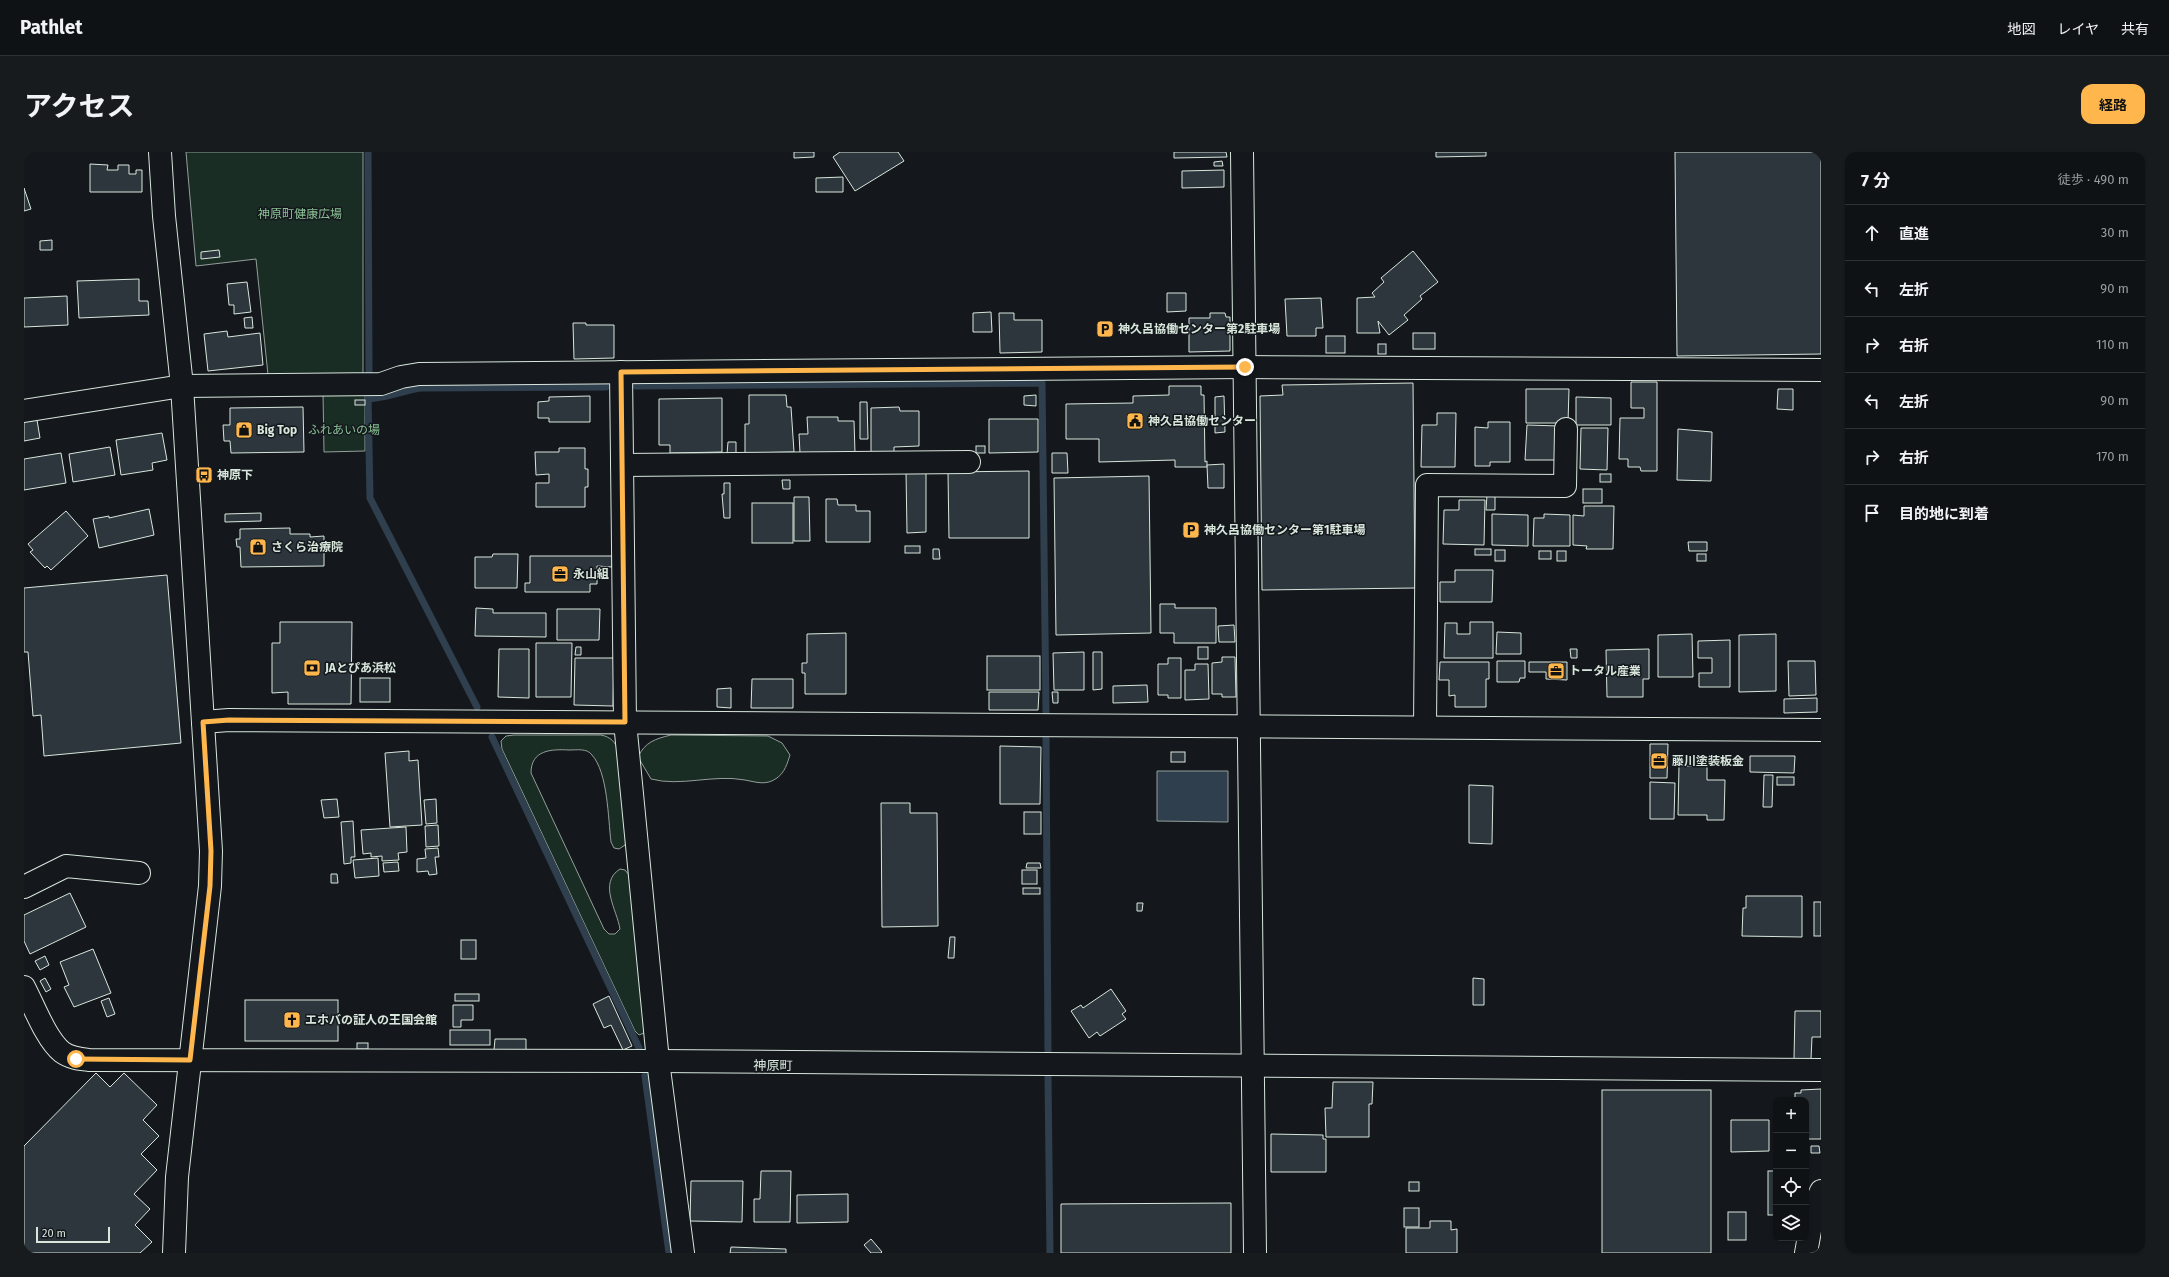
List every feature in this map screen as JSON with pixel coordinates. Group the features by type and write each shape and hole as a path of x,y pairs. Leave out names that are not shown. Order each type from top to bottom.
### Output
{"street":[{"path":"160,152 164,216 182,386 211,851 210,886 177,1177 174,1253"},
{"path":"1242,152 1255,1253"},
{"path":"24,411 182,386 381,384 401,377 420,374 1245,367 1821,370"},
{"path":"621,372 625,722 658,1060 684,1253"},
{"path":"1425,727 1427,484 1565,486 1566,429"},
{"path":"622,465 969,462"},
{"path":"203,722 236,720 1821,730"},
{"path":"24,887 66,866 139,873"},
{"path":"24,987 54,1044 63,1053 76,1059 658,1060 1821,1070"},
{"path":"1806,1253 1814,1208 1821,1191"}],"green space":[{"name":"神原町健康広場","path":"186,152 363,152 363,375 268,375 256,259 196,266"},
{"name":"ふれあいの場","path":"323,393 365,393 365,451 324,452"},
{"path":"601,735 612,740 619,751 627,839 625,845 619,849 614,848 611,842 604,784 597,763 590,753 585,750 555,750 543,752 534,760 531,773 604,929 609,934 615,934 620,929 611,897 610,882 620,869 625,870 629,875 646,1027 644,1033 639,1035 635,1031 502,749 501,741 506,736"},
{"path":"671,735 768,736 782,743 790,755 780,776 765,783 721,778 674,782 651,779 638,757 644,748 651,742"}],"water":[{"path":"1157,771 1228,771 1228,822 1157,821"}],"building":[{"path":"794,152 814,152 814,157 794,158"},
{"path":"840,152 898,152 904,161 855,191 833,157"},
{"path":"1174,152 1226,152 1227,157 1174,158"},
{"path":"1436,152 1486,152 1486,156 1436,157"},
{"path":"1675,152 1821,152 1821,354 1677,356"},
{"path":"1222,161 1223,166 1214,166 1214,162"},
{"path":"90,164 108,165 107,170 118,170 118,165 129,165 129,174 136,174 136,170 142,170 142,192 90,192"},
{"path":"1224,170 1224,187 1182,188 1182,171"},
{"path":"843,177 843,192 816,192 816,178"},
{"path":"24,188 31,209 24,211"},
{"path":"52,240 52,250 40,250 40,241"},
{"path":"219,250 220,257 201,259 201,252"},
{"path":"1413,251 1438,282 1420,296 1422,299 1404,315 1408,320 1389,335 1378,321 1380,333 1357,333 1357,298 1375,297 1372,293 1384,282 1381,278"},
{"path":"139,279 139,301 148,301 149,315 79,318 77,281"},
{"path":"247,282 251,312 234,314 234,305 229,305 227,284"},
{"path":"1167,293 1186,293 1186,311 1167,312"},
{"path":"67,296 68,325 24,327 24,298"},
{"path":"1321,298 1323,328 1316,328 1316,336 1287,336 1285,299"},
{"path":"991,312 992,332 973,332 973,313"},
{"path":"999,313 1014,313 1014,320 1042,320 1042,352 1000,353"},
{"path":"1210,313 1225,313 1226,317 1230,317 1230,351 1189,352 1189,318 1210,318"},
{"path":"252,317 253,328 245,328 244,318"},
{"path":"573,323 586,323 586,325 614,325 614,358 574,359"},
{"path":"227,331 228,337 260,333 263,365 208,371 204,334"},
{"path":"1413,333 1435,333 1435,349 1413,349"},
{"path":"1326,336 1345,336 1345,353 1326,353"},
{"path":"1378,344 1386,344 1386,354 1378,354"},
{"path":"1631,382 1657,382 1657,471 1641,471 1640,467 1628,467 1628,459 1619,459 1620,418 1644,418 1644,408 1631,408"},
{"path":"1413,383 1415,588 1262,590 1260,396 1283,395 1282,385"},
{"name":"神久呂協働センター","path":"1169,386 1201,386 1201,395 1204,395 1205,462 1207,461 1207,467 1175,467 1175,460 1099,462 1099,439 1066,439 1066,404 1133,403 1133,396 1169,395"},
{"path":"1526,389 1569,389 1568,423 1526,423"},
{"path":"1778,389 1793,389 1793,410 1777,409"},
{"path":"749,395 786,395 787,407 791,407 794,452 745,453 745,424 749,424"},
{"path":"1036,395 1036,406 1024,405 1024,396"},
{"path":"590,396 590,422 549,422 549,418 538,418 538,402 549,401 549,397"},
{"path":"1224,396 1225,432 1215,433 1215,397"},
{"path":"1576,397 1611,398 1611,425 1576,425"},
{"path":"722,398 722,452 670,453 670,445 659,445 659,399"},
{"path":"355,400 365,400 365,405 355,405"},
{"path":"860,402 867,402 868,439 860,439"},
{"path":"303,407 304,452 231,453 230,441 224,441 223,425 230,425 230,408"},
{"path":"899,407 900,411 919,411 919,446 894,447 894,452 871,452 871,408"},
{"path":"1437,413 1456,413 1455,467 1421,467 1422,425 1437,425"},
{"path":"807,417 838,417 838,421 854,421 855,453 800,453 799,434 808,434"},
{"path":"989,419 1038,419 1038,452 989,453"},
{"path":"37,420 40,438 24,441 24,422"},
{"path":"1488,422 1510,422 1510,462 1490,462 1490,466 1475,466 1475,427 1488,428"},
{"path":"1527,425 1559,426 1559,460 1525,460"},
{"path":"1581,428 1608,428 1607,470 1580,469"},
{"path":"1678,429 1712,432 1711,481 1677,480"},
{"path":"162,433 167,460 152,463 153,470 121,475 116,440"},
{"path":"728,442 736,442 736,454 727,454"},
{"path":"976,446 985,446 985,453 976,453"},
{"path":"110,447 115,475 73,482 69,454"},
{"path":"559,448 585,448 585,469 588,469 588,487 585,487 585,507 536,507 536,483 549,483 549,474 536,475 535,452 559,452"},
{"path":"61,453 66,483 24,490 24,459"},
{"path":"1052,453 1067,453 1068,473 1052,473"},
{"path":"1224,464 1224,488 1208,488 1207,465"},
{"path":"926,470 926,532 907,533 906,471"},
{"path":"1029,471 1029,538 949,538 948,472"},
{"path":"1600,474 1611,474 1611,482 1600,482"},
{"path":"1149,476 1151,633 1056,635 1054,478"},
{"path":"782,480 790,480 790,489 783,489"},
{"path":"724,483 730,483 730,518 724,518 722,494 724,494"},
{"path":"1583,489 1602,489 1602,503 1583,503"},
{"path":"1487,495 1495,495 1495,510 1486,510"},
{"path":"794,497 809,497 810,541 794,541"},
{"path":"826,499 837,499 838,505 856,505 856,511 870,511 870,542 826,542"},
{"path":"1459,500 1485,500 1484,545 1443,544 1444,510 1459,510"},
{"path":"752,503 793,503 793,543 752,543"},
{"path":"1584,506 1614,506 1613,549 1586,549 1587,546 1573,545 1573,515 1584,516"},
{"path":"149,509 154,535 99,548 93,519 109,516 109,518"},
{"path":"66,511 88,536 51,570 47,566 45,568 30,552 33,550 28,544"},
{"path":"261,513 261,521 225,522 225,514"},
{"path":"1492,514 1528,515 1528,546 1492,545"},
{"path":"1544,514 1570,515 1570,546 1533,546 1534,518 1544,518"},
{"path":"290,528 290,534 310,534 310,537 324,536 324,566 241,567 240,547 237,547 236,539 240,539 240,529"},
{"path":"1688,542 1707,542 1707,551 1689,551"},
{"path":"905,546 920,546 920,553 905,553"},
{"path":"933,549 939,549 940,559 933,559"},
{"path":"1475,549 1491,549 1491,555 1475,555"},
{"path":"1495,550 1505,550 1505,561 1495,561"},
{"path":"1539,551 1551,551 1551,559 1539,559"},
{"path":"1557,551 1566,551 1566,561 1557,561"},
{"path":"493,554 518,554 517,588 475,588 475,557 492,557"},
{"path":"1697,554 1706,554 1706,561 1697,561"},
{"path":"530,556 612,556 612,567 597,566 597,584 590,584 590,592 525,592 525,583 530,583"},
{"path":"1455,570 1493,570 1492,602 1440,602 1440,582 1455,582"},
{"path":"167,575 181,743 44,756 41,715 33,716 28,652 24,652 24,588"},
{"path":"1160,604 1175,604 1175,608 1216,608 1216,643 1174,643 1174,633 1160,633"},
{"path":"476,608 493,609 493,613 546,613 546,637 475,636"},
{"path":"557,609 600,609 599,640 557,640"},
{"name":"JAとぴあ浜松","path":"280,622 352,622 351,704 288,704 288,692 272,693 272,643 280,643"},
{"path":"1470,622 1493,622 1493,658 1444,658 1445,623 1457,623 1457,634 1470,634"},
{"path":"1234,625 1235,642 1219,642 1218,626"},
{"path":"1497,632 1521,633 1521,654 1496,654"},
{"path":"846,633 846,694 805,694 805,673 802,673 802,663 807,663 807,634"},
{"path":"1692,634 1693,677 1658,677 1658,635"},
{"path":"1776,634 1776,691 1739,692 1739,635"},
{"path":"1730,640 1730,687 1699,687 1699,673 1712,673 1712,658 1698,658 1698,641"},
{"path":"536,643 572,643 571,697 536,697"},
{"path":"576,647 581,647 581,655 575,655"},
{"path":"1198,647 1208,647 1208,659 1198,659"},
{"path":"499,649 529,649 529,698 498,697"},
{"path":"1570,649 1577,649 1577,658 1571,658"},
{"path":"1649,649 1649,679 1643,679 1643,697 1607,697 1606,650"},
{"path":"1084,652 1084,690 1054,690 1053,653"},
{"path":"1093,652 1102,652 1102,689 1093,690"},
{"path":"987,656 1040,656 1040,690 987,690"},
{"path":"1222,657 1235,657 1236,697 1222,697 1222,694 1212,694 1212,663 1222,662"},
{"path":"575,658 614,658 613,706 574,705"},
{"path":"1168,658 1181,658 1181,698 1168,698 1168,695 1158,695 1158,664 1168,664"},
{"path":"1497,661 1525,661 1525,678 1520,678 1519,682 1497,682"},
{"path":"1788,661 1815,661 1816,695 1789,696"},
{"path":"1440,662 1489,662 1489,679 1486,679 1486,707 1455,707 1455,695 1449,696 1449,680 1439,680"},
{"path":"1529,662 1567,662 1567,680 1546,679 1546,672 1529,672"},
{"path":"1195,664 1208,664 1209,699 1185,700 1185,670 1195,670"},
{"path":"360,678 390,678 390,702 360,702"},
{"path":"752,679 793,679 793,708 751,708"},
{"path":"1147,685 1148,702 1113,703 1113,686"},
{"path":"731,688 731,708 717,707 717,689"},
{"path":"989,692 1039,692 1038,710 989,710"},
{"path":"1052,692 1058,692 1058,703 1053,703"},
{"path":"1817,698 1817,712 1784,713 1784,699"},
{"path":"1650,744 1668,744 1667,778 1650,778"},
{"path":"1000,746 1041,747 1040,804 1000,804"},
{"path":"409,751 409,761 418,760 422,825 390,827 385,753"},
{"path":"1171,752 1185,752 1185,762 1171,762"},
{"path":"1750,756 1795,756 1794,773 1750,772"},
{"path":"1679,766 1707,766 1707,780 1725,780 1724,820 1707,820 1707,815 1678,815"},
{"path":"1764,775 1773,775 1772,807 1763,807"},
{"path":"1777,777 1794,777 1794,785 1777,785"},
{"path":"1650,782 1675,783 1674,819 1650,819"},
{"path":"1469,785 1493,786 1492,844 1469,843"},
{"path":"337,799 339,817 324,818 321,800"},
{"path":"436,799 437,823 426,824 424,800"},
{"path":"881,803 910,803 910,813 937,813 938,926 882,927"},
{"path":"1024,812 1041,812 1041,834 1024,834"},
{"path":"353,821 355,857 351,857 351,863 344,864 341,822"},
{"path":"438,825 439,846 426,847 425,826"},
{"path":"406,827 407,852 398,853 399,860 382,861 382,856 371,857 371,853 363,854 361,830"},
{"path":"438,848 439,857 435,857 437,874 429,875 428,871 417,872 417,859 426,858 425,849"},
{"path":"378,858 379,876 355,878 353,860"},
{"path":"398,862 399,871 384,872 383,863"},
{"path":"1027,863 1040,863 1041,868 1026,868"},
{"path":"1022,870 1037,870 1037,884 1022,884"},
{"path":"331,874 337,874 338,883 331,883"},
{"path":"1023,888 1040,888 1040,894 1023,894"},
{"path":"70,893 86,927 30,954 24,941 24,915"},
{"path":"1746,896 1802,896 1802,937 1742,936 1743,908 1746,908"},
{"path":"1814,902 1821,902 1821,936 1814,936"},
{"path":"1137,903 1143,903 1142,911 1137,911"},
{"path":"950,937 955,937 954,958 948,958"},
{"path":"461,940 476,940 476,959 461,959"},
{"path":"93,949 111,993 74,1007 64,987 69,985 60,962"},
{"path":"45,956 49,965 40,970 35,961"},
{"path":"45,978 51,989 46,992 40,981"},
{"path":"1473,978 1484,979 1484,1005 1473,1005"},
{"path":"1111,989 1126,1011 1122,1014 1126,1019 1100,1036 1097,1032 1089,1038 1071,1011 1081,1005 1083,1008"},
{"path":"455,994 479,994 479,1001 455,1001"},
{"path":"609,996 632,1046 623,1050 611,1025 604,1028 593,1004"},
{"path":"109,998 115,1014 107,1017 101,1001"},
{"name":"エホバの証人の王国会館","path":"245,1000 338,1000 338,1041 245,1041"},
{"path":"453,1005 473,1005 473,1020 461,1020 461,1027 453,1027"},
{"path":"1795,1011 1821,1011 1821,1037 1812,1037 1811,1059 1794,1059"},
{"path":"450,1030 490,1030 490,1045 450,1045"},
{"path":"495,1039 526,1039 526,1050 494,1050"},
{"path":"357,1043 368,1043 368,1049 357,1049"},
{"path":"96,1073 110,1087 124,1073 157,1105 143,1120 159,1136 141,1154 157,1170 134,1194 150,1209 135,1225 152,1242 140,1253 24,1253 24,1146"},
{"path":"1333,1082 1373,1082 1372,1104 1369,1104 1369,1137 1326,1137 1325,1108 1332,1108"},
{"path":"1821,1089 1821,1139 1809,1139 1809,1097 1795,1097 1795,1093 1801,1093 1801,1090"},
{"path":"1602,1090 1711,1090 1711,1253 1602,1253"},
{"path":"1731,1120 1769,1120 1769,1151 1731,1152"},
{"path":"1271,1134 1323,1135 1323,1139 1326,1139 1326,1172 1271,1172"},
{"path":"1811,1146 1819,1146 1820,1153 1811,1153"},
{"path":"761,1171 791,1171 790,1222 754,1222 754,1199 760,1199"},
{"path":"1768,1171 1773,1171 1773,1215 1768,1215"},
{"path":"691,1181 743,1181 742,1222 690,1221"},
{"path":"1409,1182 1419,1182 1419,1191 1409,1191"},
{"path":"848,1194 848,1222 797,1223 797,1195"},
{"path":"1231,1203 1231,1253 1061,1253 1061,1204"},
{"path":"1404,1208 1419,1208 1419,1227 1404,1227"},
{"path":"1728,1212 1746,1212 1746,1240 1728,1240"},
{"path":"1430,1221 1451,1221 1451,1230 1457,1229 1457,1253 1406,1253 1406,1228 1430,1228"},
{"path":"871,1239 882,1252 881,1253 871,1253 864,1245"},
{"path":"731,1247 786,1249 786,1253 730,1253"}],"waterway":[{"path":"368,152 369,371"},
{"path":"636,386 1042,383 1046,712"},
{"path":"368,399 420,388 606,387"},
{"path":"368,396 370,498 477,707"},
{"path":"492,737 639,1048"},
{"path":"1046,737 1048,1052"},
{"path":"1048,1075 1050,1253"},
{"path":"645,1076 669,1253"}],"place":[{"name":"神久呂協働センター第2駐車場","path":"1105,329"},
{"name":"神久呂協働センター","path":"1135,421"},
{"name":"Big Top","path":"244,430"},
{"name":"神原下","path":"204,475"},
{"name":"神久呂協働センター第1駐車場","path":"1191,530"},
{"name":"さくら治療院","path":"258,547"},
{"name":"永山組","path":"560,574"},
{"name":"JAとぴあ浜松","path":"312,668"},
{"name":"トータル産業","path":"1556,671"},
{"name":"藤川塗装板金","path":"1659,761"},
{"name":"エホバの証人の王国会館","path":"292,1020"}],"district":[{"name":"神原町","path":"773,1065"}],"route":[{"path":"76,1059 190,1060 210,886 211,851 203,722 229,720 625,722 621,372 1245,367"}]}
